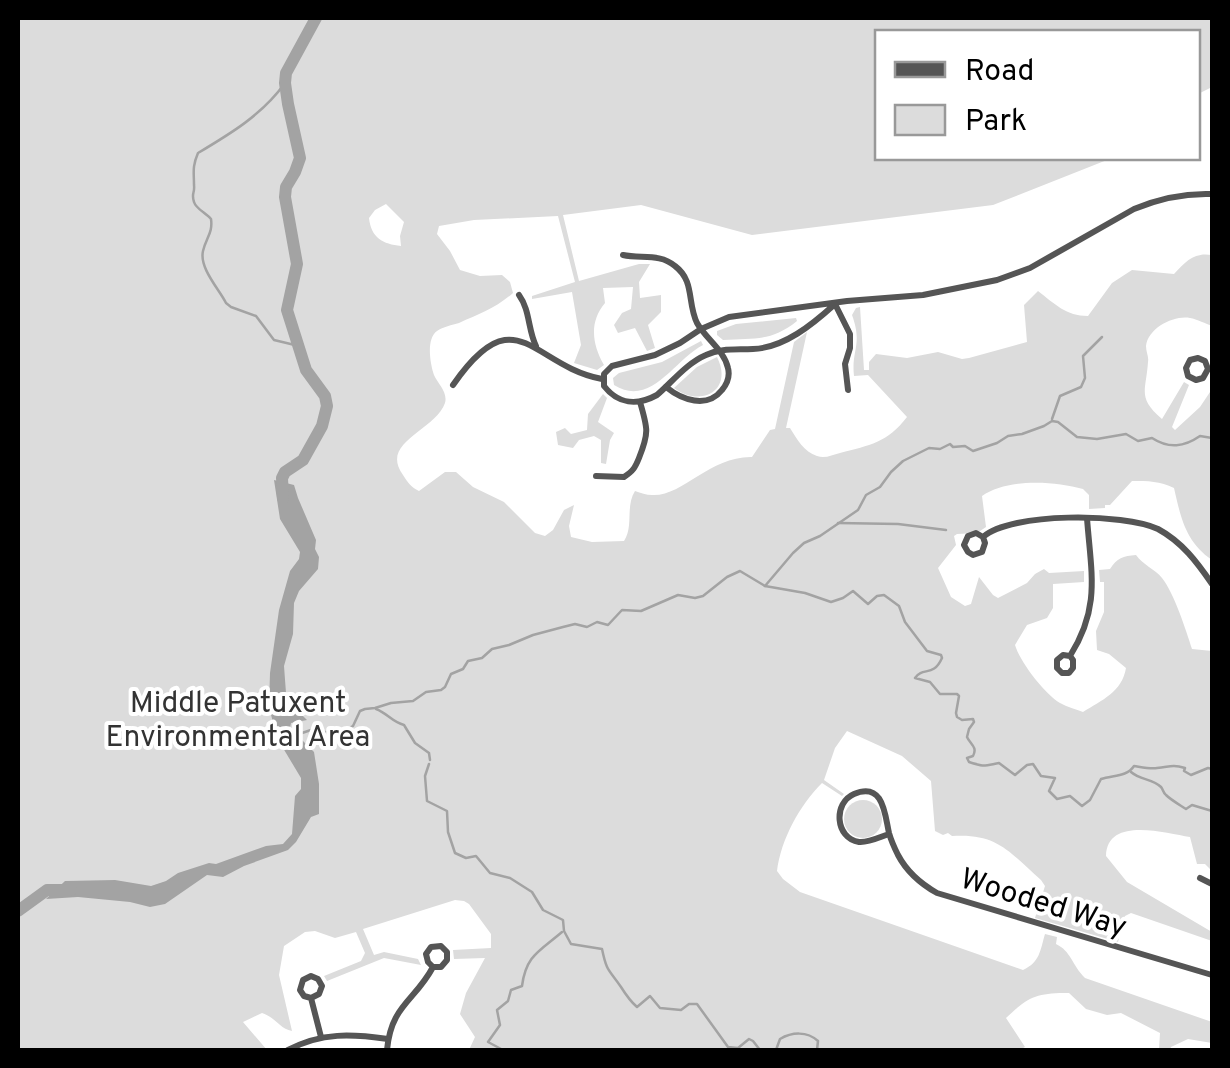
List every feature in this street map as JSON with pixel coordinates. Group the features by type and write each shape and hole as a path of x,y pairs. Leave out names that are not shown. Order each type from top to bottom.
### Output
{"street":[{"path":"602,379 612,366 667,350 729,317 923,295 997,280 1030,268 1134,208 1190,193 1212,194"},
{"path":"623,255 662,258 674,265 689,284 693,311 702,329 728,366 728,380 715,396 689,400 666,387"},
{"path":"519,295 537,348"},
{"path":"602,379 613,396 640,402 657,396 701,357 719,350 775,346 835,304"},
{"path":"835,304 850,334 845,369 848,390"},
{"path":"453,385 470,363 503,339 520,340 565,367 602,379"},
{"path":"596,476 624,477 636,468 646,437 640,402"},
{"path":"983,537 994,528 1008,525 1102,517 1131,520 1170,536 1189,553 1212,584"},
{"path":"1070,656 1084,630 1093,596 1086,518"},
{"name":"Wooded Way","path":"889,834 869,841 850,838 840,824 842,804 857,793 869,793 880,800 889,834 903,863 917,880 948,898 1212,974"},
{"path":"1200,878 1212,884"},
{"path":"388,1050 388,1039 400,1009 433,967"},
{"path":"312,998 321,1037"},
{"path":"288,1050 321,1037 350,1034 388,1039"}],"green space":[{"name":"Middle Patuxent Environmental Area","path":"18,18 1212,18 1212,87 1200,93 1200,30 875,30 875,160 1107,160 993,205 752,235 641,205 563,215 579,281 650,264 639,282 640,298 661,295 661,312 648,325 655,348 647,351 635,328 618,333 614,325 622,313 631,309 633,287 603,288 605,303 596,318 594,333 604,365 597,370 574,363 581,345 572,292 532,299 575,282 558,216 474,220 439,226 437,234 460,270 480,276 502,275 510,282 513,293 434,335 431,364 445,403 403,445 398,464 408,483 419,491 445,472 456,472 473,487 504,502 535,533 545,536 564,510 574,505 569,526 571,537 592,542 624,541 635,491 663,494 723,463 752,457 770,430 775,429 794,342 807,332 786,428 805,448 817,456 828,456 877,442 900,426 907,417 868,375 854,376 857,334 852,315 856,308 860,307 864,370 869,370 869,362 876,354 907,358 938,352 969,358 1027,342 1024,305 1038,291 1067,312 1088,316 1112,283 1132,270 1174,274 1191,258 1212,255 1212,326 1184,318 1170,321 1151,334 1146,346 1145,394 1162,419 1184,382 1189,385 1172,427 1175,430 1200,407 1212,389 1212,560 1190,537 1174,488 1132,481 1110,505 1089,509 1089,495 1083,489 1031,483 1005,486 982,496 986,527 977,533 954,536 956,545 938,568 951,597 965,606 971,604 979,577 998,598 1044,569 1049,573 1084,571 1084,582 1053,584 1053,608 1047,618 1027,625 1015,645 1047,693 1083,712 1116,689 1126,668 1097,650 1096,631 1104,612 1104,582 1100,582 1099,570 1110,569 1121,558 1136,555 1162,578 1192,649 1212,651 1212,871 1205,864 1197,864 1190,837 1153,831 1126,831 1116,836 1106,856 1127,882 1212,932 1212,941 1131,913 1125,916 1118,942 1035,918 1045,886 1041,880 992,841 935,831 931,781 902,756 847,731 835,748 824,780 844,794 822,783 814,792 787,835 777,871 800,892 1023,970 1036,960 1045,934 1057,937 1056,944 1085,978 1212,1022 1212,1043 1188,1039 1170,1050 1159,1050 1160,1033 1121,1013 1107,1015 1086,1009 1069,993 1034,997 1006,1018 1025,1047 1019,1050 469,1050 475,1037 460,1014 466,993 485,958 454,959 453,950 491,948 491,934 469,904 455,900 363,929 374,955 384,952 418,959 421,965 384,958 327,981 324,976 361,961 365,953 356,932 335,938 305,932 284,946 279,975 292,1031 262,1013 243,1022 267,1050 18,1050","holes":["386,204 404,222 401,246 379,239 369,218 375,210"]},
{"path":"796,318 788,328 762,338 723,340 717,335 717,331 736,324"},
{"path":"701,341 703,345 651,386 639,391 614,385 613,378 619,373 662,362"},
{"path":"717,357 721,379 712,393 694,396 674,388 697,367"},
{"path":"603,394 607,398 598,422 614,433 606,464 601,463 601,440 594,436 579,440 573,448 558,445 556,432 565,428 571,434 587,430 588,414"},
{"path":"863,800 876,806 882,819 876,832 863,838 850,832 844,819 850,806"}],"shaded area":[{"path":"274,480 294,485 319,557 318,569 294,603 293,634 284,666 283,710 301,714 307,720 291,723 290,728 314,752 319,814 311,817 288,850 223,877 207,875 165,904 150,907 78,897 46,899 65,881 115,880 151,886 209,863 283,844 292,834 295,796 301,789 301,778 283,748 269,707 279,610 300,552 280,519"}],"waterway":[{"path":"283,498 282,478 303,460 322,426 327,406 325,396 306,370 287,310 297,264 285,197 300,158 285,83 286,73 316,18"},
{"path":"285,83 256,114 198,153 193,197 197,207 211,219 203,258 226,303 256,316 274,340 299,346"},
{"path":"1052,419 1060,396 1081,387 1085,378 1083,356 1102,337"},
{"path":"765,586 804,543 858,510 866,495 880,487 903,461 929,448 940,449 950,444 973,451 1052,421 1077,437 1097,439 1126,434 1138,441 1152,438 1176,445 1200,436 1212,438"},
{"path":"838,523 946,530"},
{"path":"296,735 311,730 332,733 347,729 353,726 360,711 413,701 426,692 441,690 451,674 492,649 575,624 608,625 622,610 641,611 678,595 703,596 740,571 765,586 831,602 853,591 868,604 884,595 899,606 905,622 927,651 941,655 935,668 915,678 930,682 940,694 959,696 957,717 974,722 967,737 975,750 967,758 969,762 984,766 999,763 1015,775 1033,764 1041,776 1055,778 1049,791 1057,799 1070,796 1082,806 1090,800 1101,779 1124,774 1134,766 1177,766 1191,775 1212,769"},
{"path":"376,709 404,725 415,743 429,753 430,760"},
{"path":"429,764 425,776 427,801 447,811 455,853 466,858 476,856 490,873 510,878 532,892 543,910 563,920 571,944 602,949 609,970 637,1007 650,996 660,1008 681,1010 697,1004 728,1047 738,1048 749,1039 760,1050"},
{"path":"1131,772 1158,784 1168,797 1186,809 1192,805 1212,811"},
{"path":"18,911 47,890 71,890"},
{"path":"503,1050 488,1042 500,1025 497,1010 508,1001 511,990 522,986 535,954 562,932"},
{"path":"776,1050 780,1039 799,1034 818,1041 817,1050"}]}
